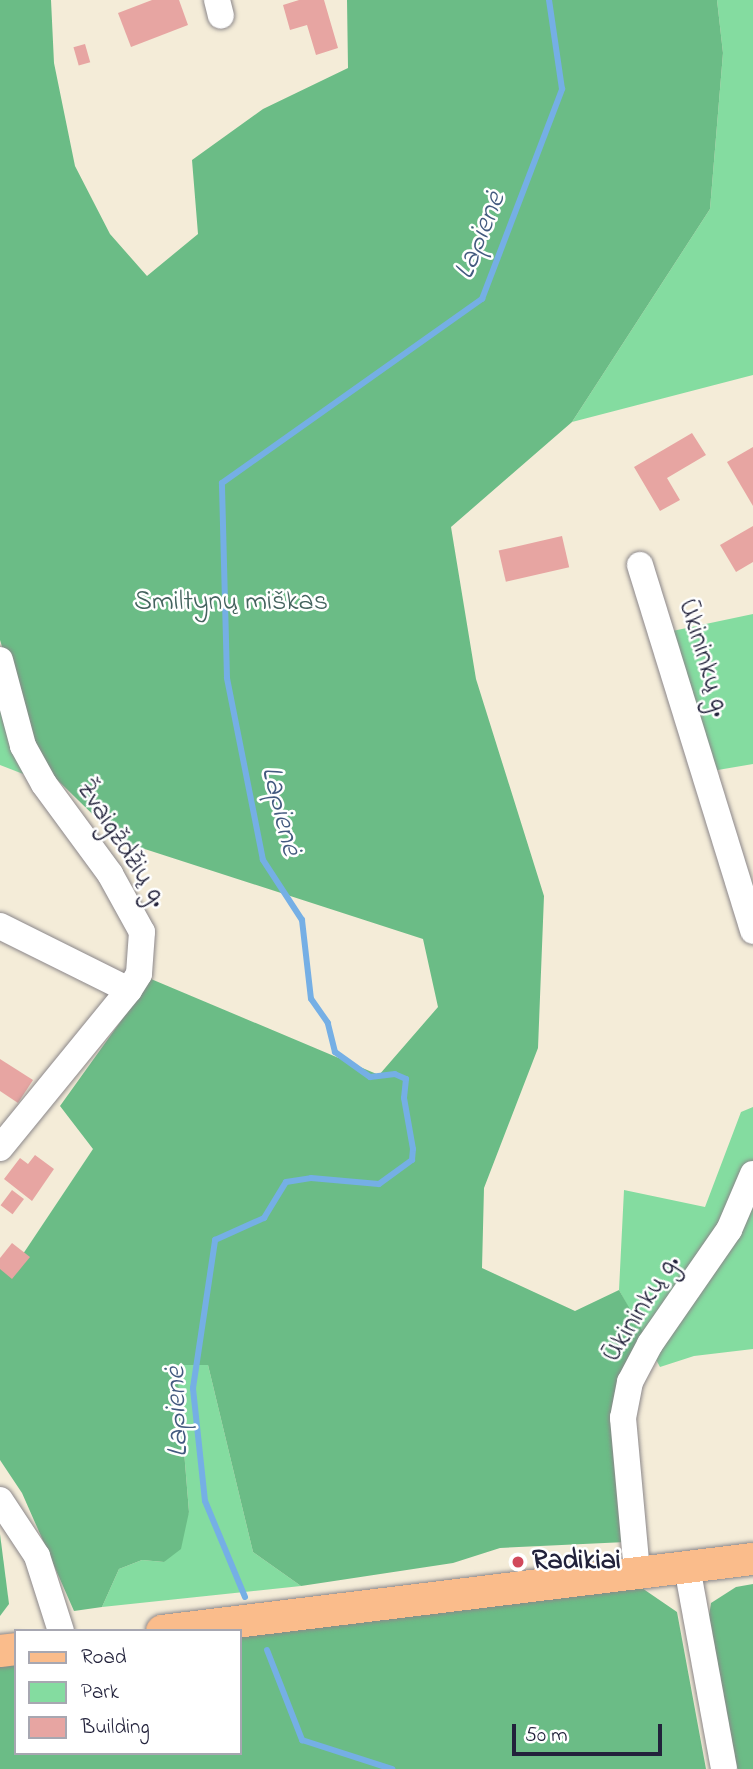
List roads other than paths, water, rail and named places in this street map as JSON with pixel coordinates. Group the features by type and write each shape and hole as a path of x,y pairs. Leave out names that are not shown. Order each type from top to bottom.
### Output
{"main road":[{"path":"178,1629 753,1559"}],"street":[{"name":"Ūkininkų g.","path":"640,565 753,931"},
{"name":"Žvaigždžių g.","path":"0,660 23,746 44,784 110,874 142,932 139,974 130,990 0,1148"},
{"path":"0,926 130,990"},
{"name":"Ūkininkų g.","path":"638,1572 623,1418 630,1382 650,1344 729,1230 753,1174"},
{"path":"0,1500 37,1556 60,1629"},
{"path":"687,1567 724,1769"}],"waterway":[{"name":"Lapienė","path":"245,1597 205,1501 193,1388 215,1240 264,1218 286,1182 311,1178 379,1184 412,1160 413,1149 404,1098 406,1079 395,1074 370,1077 335,1052 328,1023 311,999 302,920 263,860 227,678 222,483 482,299 562,89 549,0"},
{"name":"Lapienė","path":"267,1650 302,1740 392,1769"}],"place":[{"name":"Radikiai","path":"518,1562"}],"park label":[{"name":"Smiltynų miškas","path":"231,603"}]}
